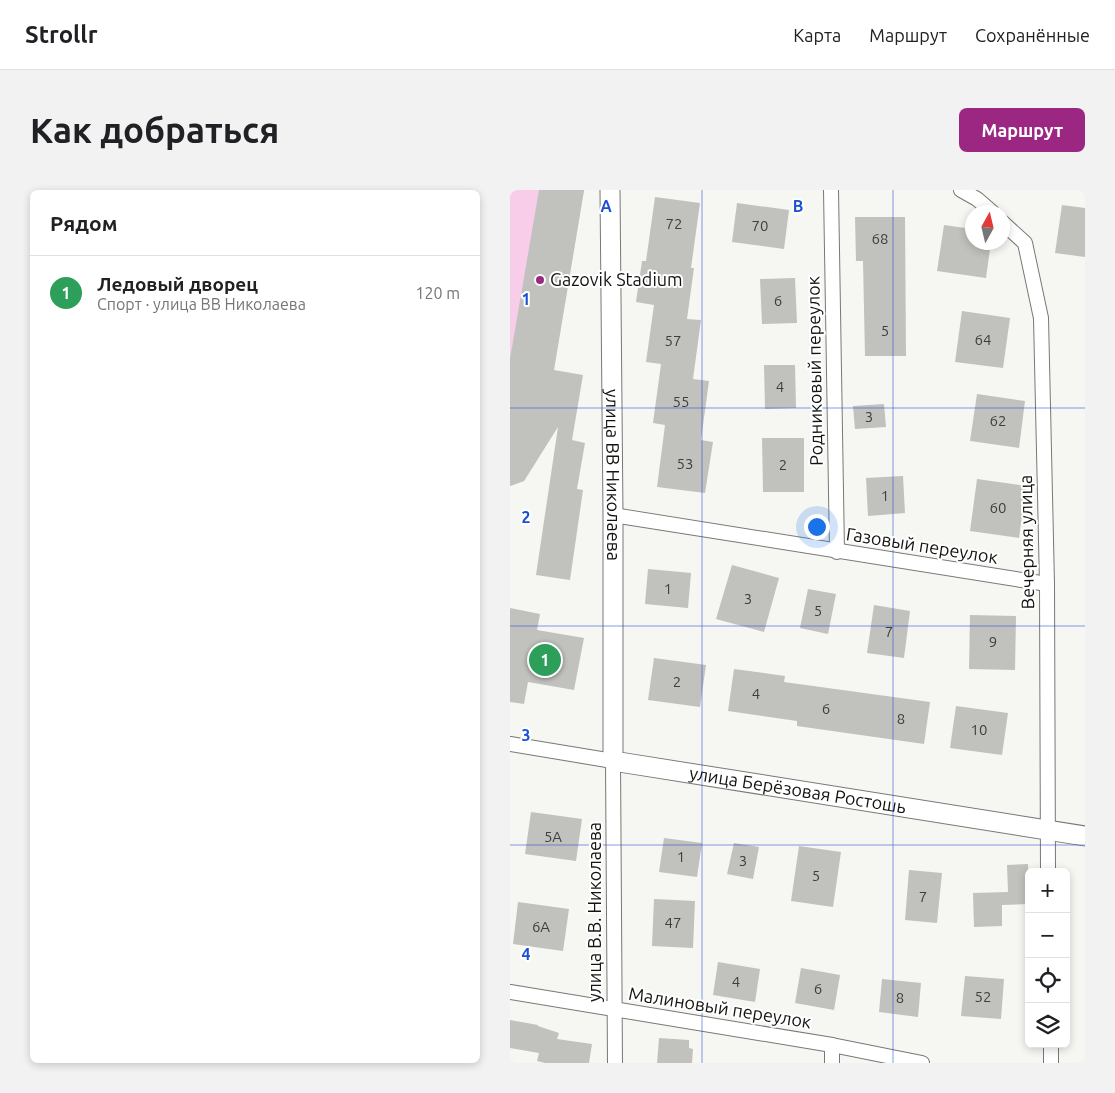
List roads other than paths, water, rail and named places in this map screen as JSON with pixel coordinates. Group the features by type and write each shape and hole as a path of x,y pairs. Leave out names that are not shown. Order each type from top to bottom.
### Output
{"street":[{"name":"улица ВВ Николаева","path":"610,190 613,761"},
{"name":"Родниковый переулок","path":"831,190 838,552"},
{"path":"961,190 984,205"},
{"name":"Вечерняя улица","path":"1010,229 1025,243 1041,318 1048,584 1048,868"},
{"name":"Газовый переулок","path":"613,515 1048,584"},
{"name":"улица Берёзовая Ростошь","path":"510,744 1085,836"},
{"name":"улица В.В. Николаева","path":"613,761 615,1063"},
{"name":"Малиновый переулок","path":"510,992 832,1045 922,1063"},
{"path":"832,1045 832,1063"},
{"path":"1051,1048 1051,1063"}],"place":[{"name":"Gazovik Stadium","path":"540,280"},
{"name":"Ледовый дворец","path":"545,660"}]}
